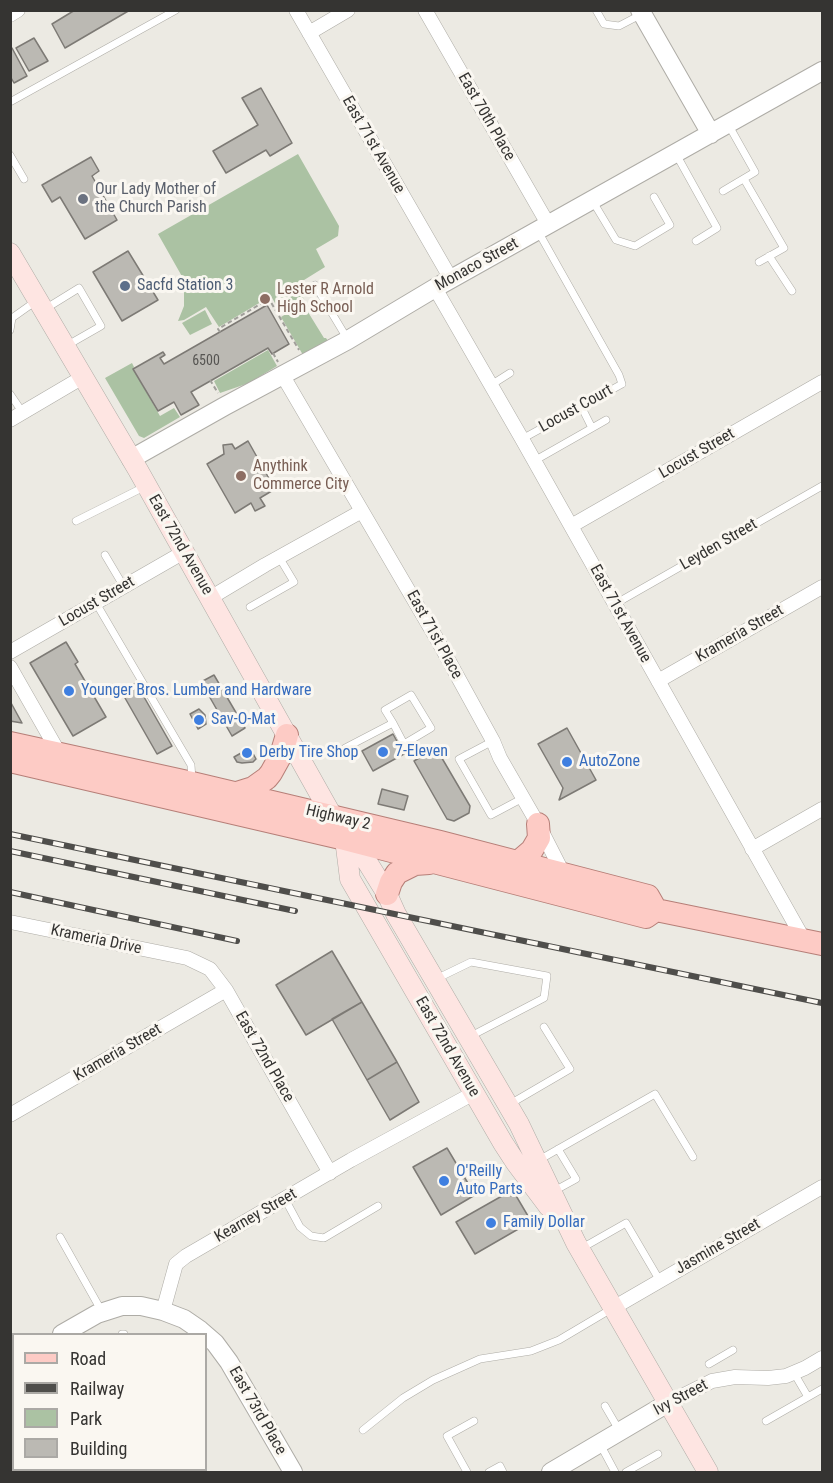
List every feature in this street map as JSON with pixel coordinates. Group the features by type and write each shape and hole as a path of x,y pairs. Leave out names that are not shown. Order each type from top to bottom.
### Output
{"main road":[{"name":"East 72nd Avenue","path":"10,253 131,459 332,817 345,839 366,860 387,894 396,914 519,1124 578,1246 708,1473"},
{"path":"237,793 253,788 272,773 287,735"},
{"name":"Highway 2","path":"10,743 237,793 518,862 648,896 656,910"},
{"name":"Highway 2","path":"10,761 345,839 646,916 656,910 813,942"},
{"path":"518,862 532,850 539,837 538,824"},
{"name":"East 72nd Avenue","path":"345,839 350,879 516,1162 578,1246"},
{"path":"387,894 390,882 405,868 419,863 440,863"}],"street":[{"path":"10,15 18,10"},
{"name":"East 71st Avenue","path":"296,10 451,279"},
{"path":"309,33 348,10"},
{"name":"East 70th Place","path":"425,10 543,227"},
{"path":"641,12 711,134"},
{"name":"Monaco Street","path":"131,459 348,340 435,288 822,71"},
{"name":"East 71st Avenue","path":"435,288 752,849 813,942"},
{"name":"East 71st Place","path":"283,376 438,641 490,736 500,759 538,824 576,899"},
{"path":"16,416 83,377"},
{"name":"Locust Street","path":"571,526 822,382"},
{"path":"210,598 362,511"},
{"name":"Locust Street","path":"10,652 184,552"},
{"name":"Krameria Street","path":"658,681 822,587"},
{"path":"10,667 60,753"},
{"path":"752,849 822,809"},
{"name":"Krameria Drive","path":"10,922 182,957"},
{"name":"East 72nd Place","path":"182,957 205,965 226,990 330,1173"},
{"name":"Krameria Street","path":"10,1115 226,990"},
{"name":"Kearney Street","path":"162,1311 176,1264 186,1256 474,1093"},
{"name":"Jasmine Street","path":"613,1308 822,1187"},
{"path":"66,1333 103,1312 122,1306 141,1306 162,1311"},
{"name":"East 73rd Place","path":"162,1311 184,1319 203,1333"},
{"name":"East 73rd Place","path":"207,1336 229,1362 293,1473"},
{"name":"Ivy Street","path":"550,1473 668,1403 712,1381 735,1377 786,1376 822,1358"}],"lane":[{"path":"10,102 176,10"},
{"path":"596,10 604,24 619,26 641,12"},
{"path":"723,191 755,172 728,124"},
{"path":"676,154 717,228 696,241"},
{"path":"10,155 24,179"},
{"path":"744,178 784,248 759,262"},
{"path":"592,200 616,240 635,246 670,225 654,197"},
{"name":"East 70th Place","path":"543,227 619,375"},
{"path":"769,256 792,291"},
{"path":"315,285 348,340"},
{"path":"10,330 12,318 79,288 101,326 66,346"},
{"path":"490,385 510,373"},
{"name":"Locust Court","path":"522,439 622,384 619,375"},
{"path":"10,394 16,416"},
{"path":"581,406 592,428"},
{"path":"534,461 606,420"},
{"path":"76,521 146,486"},
{"name":"Leyden Street","path":"615,604 822,486"},
{"path":"105,555 124,587"},
{"path":"250,607 294,582 279,557"},
{"path":"96,603 191,765 192,783"},
{"path":"411,695 431,728 404,744 393,723 385,710 411,695"},
{"path":"345,748 393,723"},
{"path":"490,736 459,759 491,815 522,798"},
{"path":"436,979 471,962 547,976 544,998 469,1037"},
{"path":"508,1106 570,1069 544,1027"},
{"path":"537,1161 655,1094 693,1157"},
{"path":"551,1193 576,1179 558,1149"},
{"path":"285,1199 300,1227 311,1236 324,1238 378,1206"},
{"path":"578,1246 626,1223 660,1281"},
{"path":"60,1237 103,1312"},
{"path":"363,1430 402,1398 433,1380 480,1359 531,1351 559,1340 613,1308"},
{"path":"709,1364 733,1350"},
{"path":"794,1372 808,1397"},
{"path":"766,1421 822,1389"},
{"path":"605,1406 620,1432"},
{"path":"467,1473 447,1436 474,1421"},
{"path":"600,1444 615,1473"},
{"path":"626,1473 658,1454"},
{"path":"489,1473 500,1466 503,1473"}],"path":[{"path":"220,332 218,328 253,311 269,299 306,363"}],"green space":[{"path":"298,154 339,226 338,236 316,249 325,267 296,285 304,299 280,312 271,296 219,327 206,307 178,321 184,306 184,280 158,234"},
{"path":"303,304 328,341 303,355 281,317"},
{"path":"205,310 212,324 190,335 182,323"},
{"path":"268,350 277,366 249,383 220,393 214,381"},
{"path":"132,363 133,369 160,416 174,408 180,417 144,438 139,436 105,378"}],"building":[{"path":"75,10 130,10 65,48 52,24"},
{"path":"34,38 48,61 29,71 16,48"},
{"path":"12,48 27,76 14,83 10,76 10,49"},
{"path":"261,88 292,143 270,156 266,150 226,173 213,151 258,125 242,98"},
{"name":"Our Lady Mother of the Church Parish","path":"91,157 99,171 92,176 117,220 85,239 60,197 52,202 42,185"},
{"name":"Sacfd Station 3","path":"128,251 158,300 122,321 93,272"},
{"name":"Lester R Arnold High School","path":"267,305 289,344 272,354 268,348 191,392 199,405 181,415 174,402 158,411 133,369 163,352 165,355 160,358 164,364"},
{"name":"Anythink Commerce City","path":"248,441 275,489 260,498 265,506 255,511 251,503 235,513 207,464 224,454 223,445 232,444 235,449"},
{"name":"Younger Bros. Lumber and Hardware","path":"66,642 78,662 75,664 106,717 73,736 30,663"},
{"path":"214,675 245,728 232,736 201,682"},
{"path":"136,683 172,746 157,754 121,691"},
{"path":"10,701 22,723 10,721"},
{"name":"Sav-O-Mat","path":"199,709 205,715 206,724 198,729 190,714"},
{"name":"AutoZone","path":"567,728 596,780 559,800 563,788 538,744"},
{"name":"7-Eleven","path":"393,734 404,754 373,771 362,751"},
{"name":"Derby Tire Shop","path":"250,748 256,759 253,762 237,762 234,757"},
{"path":"436,748 470,806 469,813 454,821 447,819 414,761"},
{"name":"7-Eleven","path":"382,789 408,796 404,810 378,804"},
{"path":"332,951 362,1002 306,1035 276,985"},
{"path":"362,1002 397,1062 367,1080 332,1019"},
{"path":"397,1062 419,1102 390,1120 367,1080"},
{"name":"O'Reilly Auto Parts","path":"447,1148 475,1195 441,1215 413,1167"},
{"name":"Family Dollar","path":"509,1192 511,1196 515,1194 528,1216 523,1219 527,1224 475,1254 456,1222"}],"railway":[{"path":"10,834 822,1003"},
{"path":"10,851 295,911"},
{"path":"10,892 237,941"}],"place":[{"name":"Our Lady Mother of the Church Parish","path":"83,199"},
{"name":"Sacfd Station 3","path":"125,286"},
{"name":"Lester R Arnold High School","path":"265,299"},
{"name":"Anythink Commerce City","path":"241,476"},
{"name":"Younger Bros. Lumber and Hardware","path":"69,691"},
{"name":"Sav-O-Mat","path":"199,720"},
{"name":"7-Eleven","path":"383,752"},
{"name":"Derby Tire Shop","path":"247,753"},
{"name":"AutoZone","path":"567,762"},
{"name":"O'Reilly Auto Parts","path":"444,1181"},
{"name":"Family Dollar","path":"491,1223"}]}
